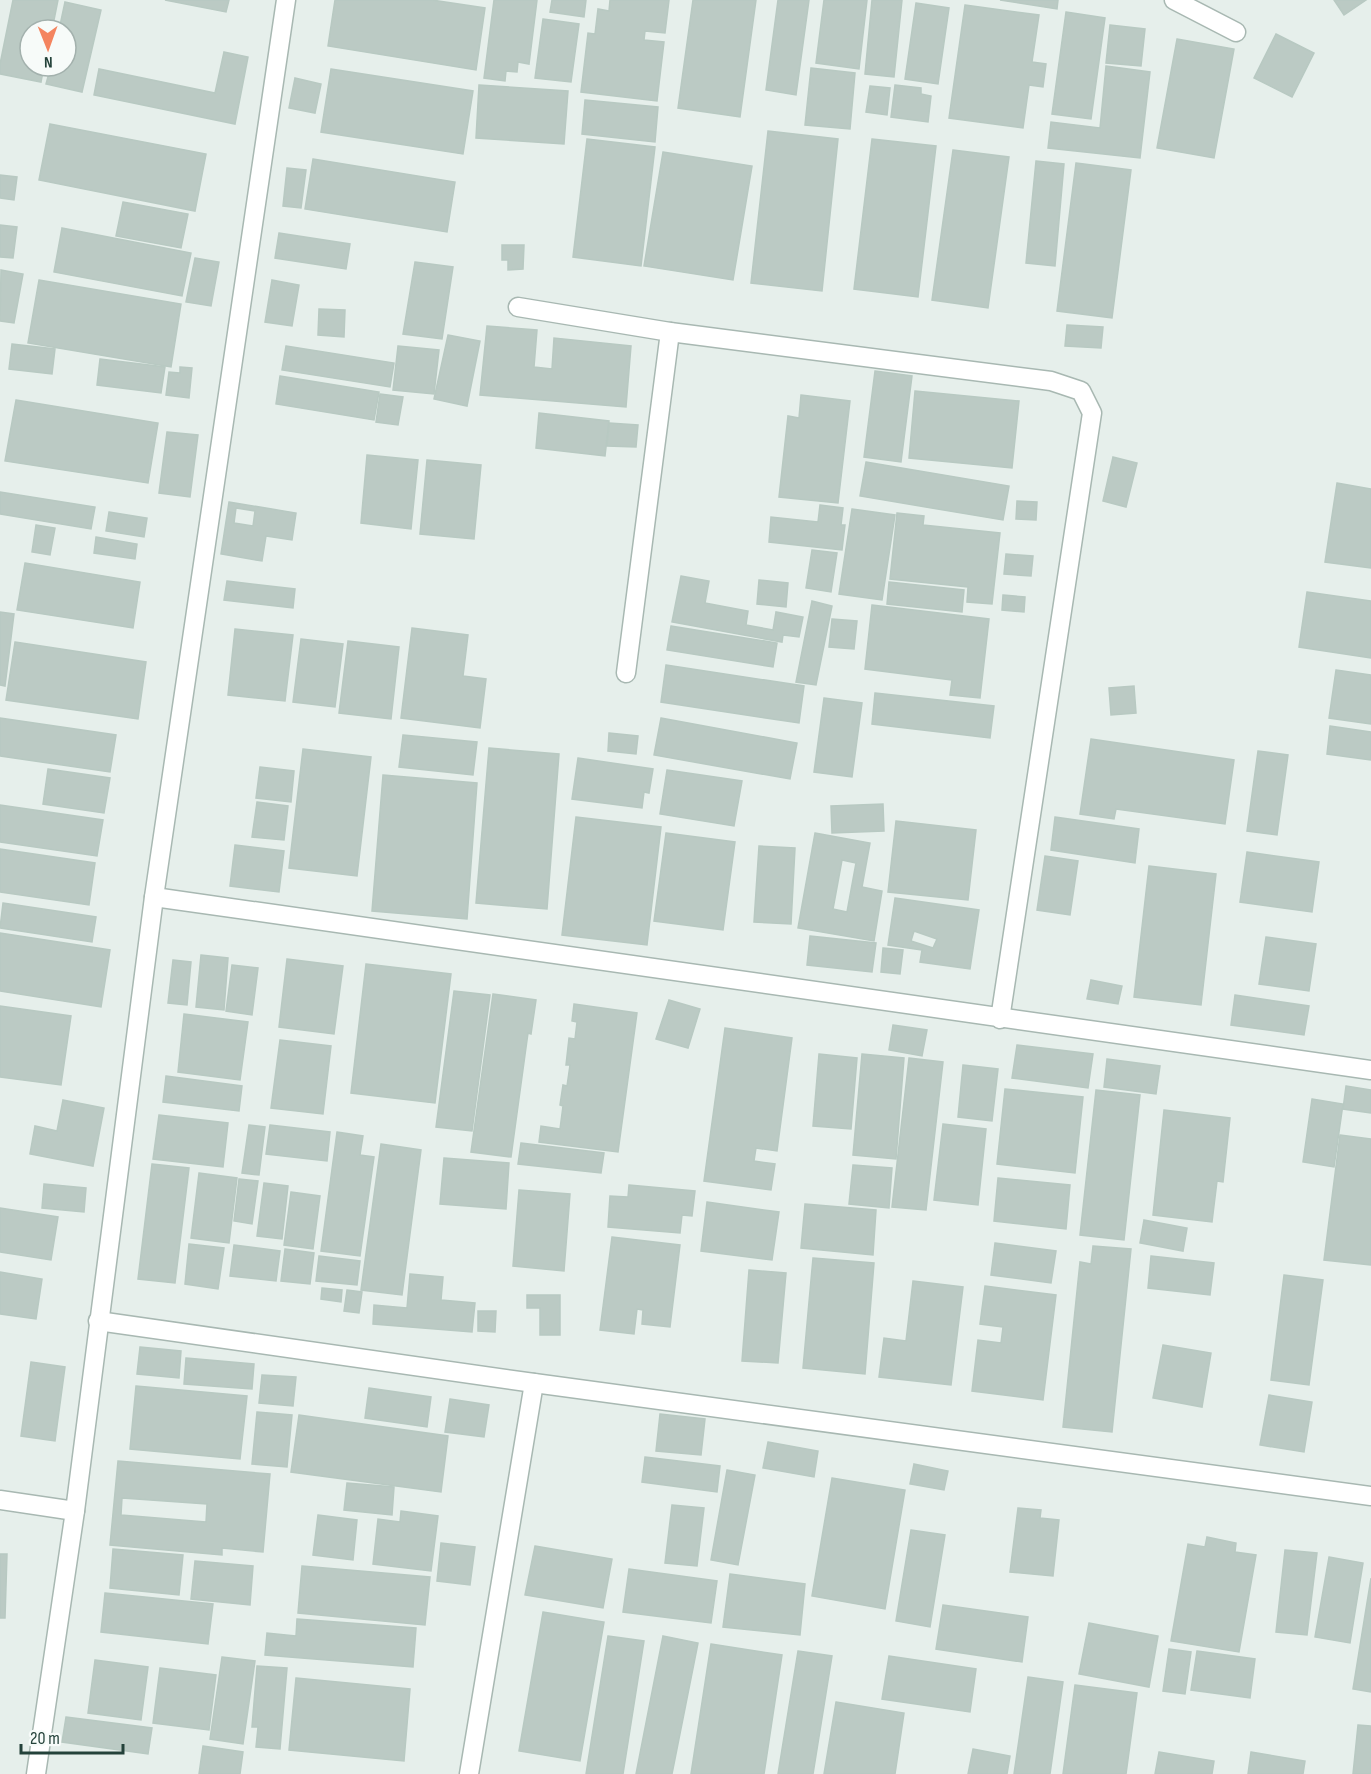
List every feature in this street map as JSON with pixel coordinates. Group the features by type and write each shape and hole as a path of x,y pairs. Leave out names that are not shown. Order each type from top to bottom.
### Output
{"street":[{"path":"36,1774 75,1511 154,897 286,0"},
{"path":"1174,0 1236,32"},
{"path":"518,307 670,332 1051,381 1081,391 1092,413 1000,1018"},
{"path":"626,673 670,332"},
{"path":"154,897 1371,1070"},
{"path":"98,1321 534,1383 1371,1496"},
{"path":"470,1774 534,1383"},
{"path":"0,1500 75,1511"}],"building":[{"path":"13,0 58,0 54,18 18,18 18,78 0,74"},
{"path":"165,0 229,0 226,12"},
{"path":"335,0 432,0 485,8 476,70 328,46"},
{"path":"494,0 537,0 529,64 518,62 517,72 506,71 505,81 484,78"},
{"path":"552,0 586,0 584,17 550,12"},
{"path":"610,0 669,0 665,33 645,31 644,40 664,42 657,101 581,92 588,33 595,34 598,9 609,11"},
{"path":"693,0 756,0 740,117 678,108"},
{"path":"778,0 809,0 796,95 766,90"},
{"path":"824,0 867,0 859,69 816,63"},
{"path":"872,0 902,0 894,77 865,74"},
{"path":"1000,0 1058,0 1057,9"},
{"path":"1334,0 1366,0 1344,15"},
{"path":"65,2 101,10 82,92 46,84 48,78 78,78 78,18 62,18"},
{"path":"916,3 949,8 938,84 905,79"},
{"path":"965,5 1039,15 1032,62 1046,64 1043,87 1029,85 1023,128 949,118"},
{"path":"1066,12 1105,18 1091,119 1052,114"},
{"path":"543,19 579,24 571,82 535,78"},
{"path":"1110,25 1145,29 1141,66 1106,63"},
{"path":"1276,34 1314,53 1292,97 1254,78"},
{"path":"1177,39 1234,49 1214,158 1157,148"},
{"path":"224,52 248,57 235,124 94,95 99,69 215,93"},
{"path":"1106,66 1150,72 1140,158 1048,148 1051,122 1100,128"},
{"path":"811,68 855,73 850,129 805,125"},
{"path":"331,69 473,91 463,154 321,132"},
{"path":"20,78 42,78 41,82"},
{"path":"295,78 321,84 315,113 289,108"},
{"path":"479,85 568,91 564,144 476,138"},
{"path":"895,85 921,88 921,94 931,96 928,122 891,117"},
{"path":"870,86 890,88 887,115 866,112"},
{"path":"585,100 658,107 655,142 582,134"},
{"path":"50,124 206,154 195,211 39,180"},
{"path":"768,131 838,139 822,291 751,283"},
{"path":"587,139 655,147 641,266 573,257"},
{"path":"872,139 936,146 918,297 854,289"},
{"path":"953,150 1009,157 988,308 932,300"},
{"path":"663,152 752,166 733,280 644,266"},
{"path":"313,159 455,182 447,232 305,209"},
{"path":"1036,161 1064,164 1055,266 1026,263"},
{"path":"1076,163 1131,170 1112,318 1057,311"},
{"path":"287,168 306,170 301,208 283,206"},
{"path":"0,175 17,177 14,200 0,198"},
{"path":"123,202 188,214 181,248 116,236"},
{"path":"0,225 17,227 13,258 0,257"},
{"path":"62,228 191,253 182,296 54,272"},
{"path":"279,233 350,244 346,269 275,258"},
{"path":"502,245 524,245 523,269 508,270 508,260 502,260"},
{"path":"195,258 219,262 211,306 186,302"},
{"path":"415,262 453,267 442,339 403,334"},
{"path":"1,270 23,274 14,323 0,321"},
{"path":"39,280 181,304 171,367 28,343"},
{"path":"272,280 299,285 292,326 265,322"},
{"path":"319,309 345,310 344,337 318,335"},
{"path":"1067,325 1103,327 1101,348 1065,346"},
{"path":"487,326 537,330 534,367 552,369 554,338 631,346 626,407 480,395"},
{"path":"448,335 480,341 467,406 434,399"},
{"path":"12,344 55,349 52,374 9,369"},
{"path":"286,346 394,363 390,387 282,370"},
{"path":"398,346 439,350 434,394 393,390"},
{"path":"100,359 165,367 161,393 97,385"},
{"path":"180,367 192,368 189,398 166,395 169,372 180,373"},
{"path":"875,371 912,376 901,462 864,457"},
{"path":"280,376 379,392 374,420 276,404"},
{"path":"915,391 1019,401 1012,468 909,458"},
{"path":"380,394 403,397 398,425 376,422"},
{"path":"801,395 850,401 838,503 779,497 788,416 799,418"},
{"path":"16,400 158,423 148,483 5,461"},
{"path":"539,413 609,421 605,456 536,448"},
{"path":"609,423 638,425 636,447 607,446"},
{"path":"167,432 198,435 190,497 159,493"},
{"path":"367,455 418,460 411,529 361,523"},
{"path":"1113,457 1137,463 1126,507 1103,501"},
{"path":"427,460 481,465 474,539 420,534"},
{"path":"866,462 1009,486 1003,520 860,496"},
{"path":"1337,483 1371,489 1371,568 1325,562"},
{"path":"0,492 95,507 91,529 0,514"},
{"path":"1017,501 1037,502 1036,520 1016,519"},
{"path":"229,502 296,513 292,540 266,536 262,561 221,554","holes":["236,508 255,511 253,526 234,523"]},
{"path":"820,505 843,508 841,525 845,525 842,550 769,542 771,517 818,522"},
{"path":"852,509 895,515 882,600 839,594"},
{"path":"109,512 147,518 144,537 106,531"},
{"path":"897,513 924,516 923,525 1000,533 992,604 967,602 968,587 890,579"},
{"path":"36,525 55,528 50,555 32,552"},
{"path":"96,537 137,544 135,559 94,553"},
{"path":"812,550 837,553 831,592 806,588"},
{"path":"1006,554 1033,556 1031,576 1004,574"},
{"path":"25,563 140,582 133,628 17,610"},
{"path":"681,576 709,581 705,603 748,611 746,625 773,630 776,612 803,617 799,637 783,635 782,642 672,622"},
{"path":"759,580 788,583 786,607 757,604"},
{"path":"227,581 295,589 293,608 224,600"},
{"path":"889,582 964,590 962,612 887,604"},
{"path":"1307,592 1371,601 1371,658 1299,647"},
{"path":"1003,595 1025,597 1024,612 1002,610"},
{"path":"812,601 832,606 816,685 796,682"},
{"path":"872,605 989,619 980,698 950,695 952,680 865,669"},
{"path":"0,612 14,614 5,686 0,685"},
{"path":"832,619 857,621 854,649 829,647"},
{"path":"671,626 777,643 773,667 667,650"},
{"path":"412,628 468,635 463,676 486,679 480,728 401,718"},
{"path":"235,629 293,635 285,701 228,695"},
{"path":"301,639 343,644 335,707 293,702"},
{"path":"348,641 399,647 391,719 339,713"},
{"path":"15,642 146,662 138,719 6,700"},
{"path":"666,665 804,686 799,723 661,702"},
{"path":"1336,670 1371,675 1371,724 1329,718"},
{"path":"1134,686 1136,713 1111,715 1109,688"},
{"path":"875,693 994,706 990,738 872,724"},
{"path":"824,698 862,703 852,777 814,772"},
{"path":"0,718 116,735 110,772 0,756"},
{"path":"661,718 797,743 790,779 654,755"},
{"path":"1330,726 1371,732 1371,760 1327,754"},
{"path":"609,733 638,736 636,754 608,751"},
{"path":"403,735 477,742 473,775 399,767"},
{"path":"1091,739 1234,760 1225,824 1116,809 1114,819 1080,814"},
{"path":"489,748 559,754 547,909 476,903"},
{"path":"303,749 371,757 357,876 289,868"},
{"path":"1258,751 1288,755 1277,835 1247,831"},
{"path":"578,758 653,769 649,793 644,792 642,808 572,799"},
{"path":"260,767 294,771 291,802 256,798"},
{"path":"48,769 110,778 104,813 43,804"},
{"path":"667,770 742,781 734,826 660,814"},
{"path":"383,775 477,783 467,919 372,911"},
{"path":"257,802 288,806 284,840 252,837"},
{"path":"883,804 884,831 832,833 831,806"},
{"path":"0,805 103,820 97,856 0,842"},
{"path":"576,817 661,827 647,945 562,935"},
{"path":"1055,817 1139,829 1135,863 1051,850"},
{"path":"896,821 976,830 968,900 888,892"},
{"path":"666,833 735,842 723,930 654,921"},
{"path":"815,833 870,843 862,887 882,891 874,941 798,928","holes":["842,860 856,863 847,912 833,909"]},
{"path":"235,845 284,851 279,892 230,886"},
{"path":"759,846 795,848 791,924 754,922"},
{"path":"0,849 95,863 89,905 0,892"},
{"path":"1247,852 1319,862 1312,912 1240,902"},
{"path":"1045,856 1078,861 1070,915 1037,910"},
{"path":"1149,866 1216,874 1201,1005 1134,997"},
{"path":"895,898 979,910 970,969 920,962 922,950 888,945","holes":["914,931 937,939 933,948 911,941"]},
{"path":"3,903 96,917 92,942 0,928"},
{"path":"0,933 110,950 101,1007 0,991"},
{"path":"810,936 876,943 872,972 807,965"},
{"path":"1266,937 1316,944 1309,991 1259,984"},
{"path":"883,948 903,950 900,974 881,972"},
{"path":"201,955 228,958 224,1010 196,1007"},
{"path":"287,959 343,966 334,1034 279,1027"},
{"path":"173,960 191,962 187,1005 168,1003"},
{"path":"366,964 451,974 435,1103 351,1093"},
{"path":"232,965 258,968 252,1015 226,1011"},
{"path":"1091,980 1122,986 1118,1004 1087,999"},
{"path":"454,991 490,995 472,1131 436,1127"},
{"path":"493,994 536,1000 531,1034 528,1033 511,1157 471,1152"},
{"path":"1235,995 1309,1006 1304,1035 1231,1025"},
{"path":"669,1000 700,1009 688,1048 656,1039"},
{"path":"574,1004 637,1013 618,1152 539,1142 541,1126 560,1129 563,1085 567,1086 570,1065 566,1065 569,1038 575,1039 577,1022 572,1021"},
{"path":"0,1006 71,1016 61,1085 0,1077"},
{"path":"184,1014 248,1022 240,1080 178,1072"},
{"path":"893,1025 927,1030 922,1056 889,1050"},
{"path":"725,1028 792,1038 777,1151 756,1148 754,1161 775,1164 771,1190 704,1181"},
{"path":"280,1040 331,1046 323,1114 271,1108"},
{"path":"1017,1045 1093,1054 1088,1088 1012,1078"},
{"path":"819,1054 857,1058 851,1129 813,1126"},
{"path":"862,1054 904,1058 896,1159 853,1155"},
{"path":"909,1058 943,1062 926,1210 892,1207"},
{"path":"1107,1059 1160,1066 1156,1094 1104,1087"},
{"path":"963,1065 998,1069 992,1121 958,1117"},
{"path":"166,1076 242,1086 239,1111 163,1102"},
{"path":"1346,1086 1371,1090 1371,1113 1343,1109"},
{"path":"1005,1089 1083,1097 1075,1173 997,1164"},
{"path":"1096,1090 1140,1095 1124,1240 1080,1235"},
{"path":"1312,1099 1343,1104 1334,1167 1303,1162"},
{"path":"63,1100 104,1108 93,1166 30,1154 35,1126 57,1131"},
{"path":"1164,1110 1230,1118 1223,1182 1217,1181 1212,1222 1153,1215"},
{"path":"159,1115 228,1123 223,1167 153,1159"},
{"path":"943,1124 986,1129 978,1205 934,1200"},
{"path":"249,1125 265,1127 259,1175 242,1173"},
{"path":"270,1125 330,1132 327,1161 266,1154"},
{"path":"337,1132 363,1136 360,1155 374,1157 360,1256 321,1251"},
{"path":"1340,1135 1371,1139 1371,1265 1324,1260"},
{"path":"521,1143 604,1153 601,1173 518,1164"},
{"path":"381,1144 421,1150 402,1295 361,1290"},
{"path":"444,1158 509,1163 506,1209 440,1204"},
{"path":"152,1164 189,1168 175,1283 138,1279"},
{"path":"853,1165 892,1168 889,1208 849,1204"},
{"path":"199,1173 237,1178 229,1243 191,1238"},
{"path":"998,1178 1070,1185 1066,1229 994,1221"},
{"path":"239,1179 258,1181 252,1224 234,1221"},
{"path":"264,1183 288,1186 282,1239 257,1236"},
{"path":"44,1184 86,1188 84,1212 42,1208"},
{"path":"629,1185 695,1191 692,1216 682,1215 680,1233 608,1227 610,1196 628,1197"},
{"path":"519,1190 570,1194 564,1271 513,1266"},
{"path":"291,1192 320,1196 313,1249 284,1245"},
{"path":"707,1202 779,1212 772,1260 701,1251"},
{"path":"805,1204 876,1210 873,1255 801,1248"},
{"path":"0,1208 58,1217 51,1260 0,1252"},
{"path":"1144,1220 1187,1228 1183,1251 1140,1243"},
{"path":"612,1237 680,1245 670,1327 642,1324 643,1310 637,1309 634,1334 600,1330"},
{"path":"995,1243 1056,1251 1051,1283 991,1275"},
{"path":"189,1244 224,1248 218,1289 185,1284"},
{"path":"234,1245 280,1251 276,1281 230,1276"},
{"path":"1093,1246 1131,1249 1112,1432 1063,1427 1080,1262 1091,1264"},
{"path":"285,1249 314,1253 310,1284 281,1281"},
{"path":"319,1256 360,1261 357,1285 316,1281"},
{"path":"1151,1256 1214,1263 1210,1295 1148,1288"},
{"path":"813,1258 874,1263 865,1374 803,1368"},
{"path":"749,1270 786,1273 778,1363 742,1361"},
{"path":"0,1272 42,1279 36,1319 0,1314"},
{"path":"410,1274 443,1277 441,1300 475,1303 472,1332 373,1324 374,1305 407,1308"},
{"path":"1284,1275 1323,1280 1309,1385 1271,1380"},
{"path":"913,1281 963,1287 951,1385 879,1377 884,1338 906,1341"},
{"path":"985,1286 1056,1295 1043,1400 972,1391 978,1340 1001,1343 1003,1327 980,1324"},
{"path":"322,1288 342,1290 341,1302 321,1299"},
{"path":"347,1290 362,1292 359,1313 344,1311"},
{"path":"527,1295 560,1295 560,1335 540,1335 540,1308 527,1308"},
{"path":"478,1311 496,1311 495,1332 478,1331"},
{"path":"1163,1345 1211,1353 1202,1407 1153,1398"},
{"path":"140,1347 181,1351 179,1378 137,1374"},
{"path":"186,1358 254,1364 252,1389 184,1384"},
{"path":"31,1362 65,1367 55,1441 21,1436"},
{"path":"262,1375 296,1377 293,1406 259,1403"},
{"path":"136,1386 247,1396 240,1459 130,1449"},
{"path":"369,1388 431,1397 427,1427 365,1418"},
{"path":"1269,1395 1312,1402 1304,1452 1260,1445"},
{"path":"450,1399 489,1405 484,1437 445,1432"},
{"path":"257,1412 292,1415 287,1467 252,1464"},
{"path":"660,1414 705,1419 701,1455 656,1451"},
{"path":"299,1415 448,1436 441,1492 291,1472"},
{"path":"768,1442 818,1451 814,1477 763,1468"},
{"path":"645,1457 720,1466 717,1492 642,1482"},
{"path":"118,1461 270,1474 263,1552 222,1548 222,1555 110,1545","holes":["122,1498 207,1504 206,1522 121,1515"]},
{"path":"914,1464 948,1471 944,1490 910,1484"},
{"path":"727,1470 755,1475 738,1565 711,1560"},
{"path":"832,1478 905,1490 885,1609 812,1596"},
{"path":"347,1483 394,1487 392,1515 344,1510"},
{"path":"672,1505 704,1508 697,1566 665,1563"},
{"path":"1018,1508 1041,1510 1040,1518 1059,1520 1053,1576 1010,1572"},
{"path":"401,1511 438,1516 431,1571 373,1564 378,1519 400,1522"},
{"path":"318,1515 357,1520 353,1560 313,1555"},
{"path":"911,1530 945,1535 930,1627 896,1621"},
{"path":"1207,1537 1236,1543 1235,1552 1256,1555 1239,1652 1171,1641 1188,1544 1205,1547"},
{"path":"441,1543 475,1547 470,1585 437,1581"},
{"path":"535,1546 612,1559 603,1608 525,1595"},
{"path":"113,1549 183,1555 179,1595 110,1588"},
{"path":"1285,1550 1317,1553 1307,1635 1276,1632"},
{"path":"0,1554 7,1554 5,1618 0,1618"},
{"path":"1329,1557 1363,1563 1350,1643 1315,1637"},
{"path":"195,1561 253,1566 250,1605 191,1599"},
{"path":"302,1566 430,1577 425,1625 298,1613"},
{"path":"629,1569 717,1581 711,1623 623,1612"},
{"path":"730,1574 805,1584 800,1635 723,1627"},
{"path":"1371,1578 1371,1692 1353,1689"},
{"path":"105,1593 213,1604 208,1644 101,1632"},
{"path":"943,1605 1028,1617 1022,1662 936,1649"},
{"path":"543,1612 604,1622 580,1761 519,1751"},
{"path":"297,1619 416,1628 413,1667 265,1655 267,1633 296,1636"},
{"path":"1089,1623 1158,1636 1149,1687 1079,1674"},
{"path":"608,1636 644,1641 623,1774 586,1774"},
{"path":"663,1636 698,1643 672,1774 636,1774"},
{"path":"711,1644 782,1655 764,1774 691,1774"},
{"path":"1169,1649 1191,1652 1185,1694 1163,1691"},
{"path":"798,1651 832,1656 813,1774 778,1774"},
{"path":"1197,1651 1255,1659 1250,1698 1191,1690"},
{"path":"889,1656 976,1669 970,1712 882,1699"},
{"path":"222,1657 255,1661 243,1744 210,1739"},
{"path":"95,1660 148,1667 141,1720 88,1713"},
{"path":"257,1666 287,1668 280,1749 256,1747 258,1727 252,1727"},
{"path":"160,1668 216,1675 209,1730 153,1723"},
{"path":"1028,1677 1063,1682 1050,1774 1014,1774"},
{"path":"296,1678 410,1689 404,1761 289,1750"},
{"path":"1075,1685 1137,1693 1126,1774 1063,1774"},
{"path":"836,1702 904,1713 895,1774 824,1774"},
{"path":"66,1717 152,1728 148,1754 62,1742"},
{"path":"1358,1725 1371,1726 1371,1774 1353,1774"},
{"path":"203,1746 243,1752 240,1774 199,1774"},
{"path":"973,1749 1010,1756 1007,1774 968,1774"},
{"path":"1159,1752 1214,1761 1212,1774 1155,1774"},
{"path":"1251,1752 1305,1761 1303,1774 1248,1774"}]}
